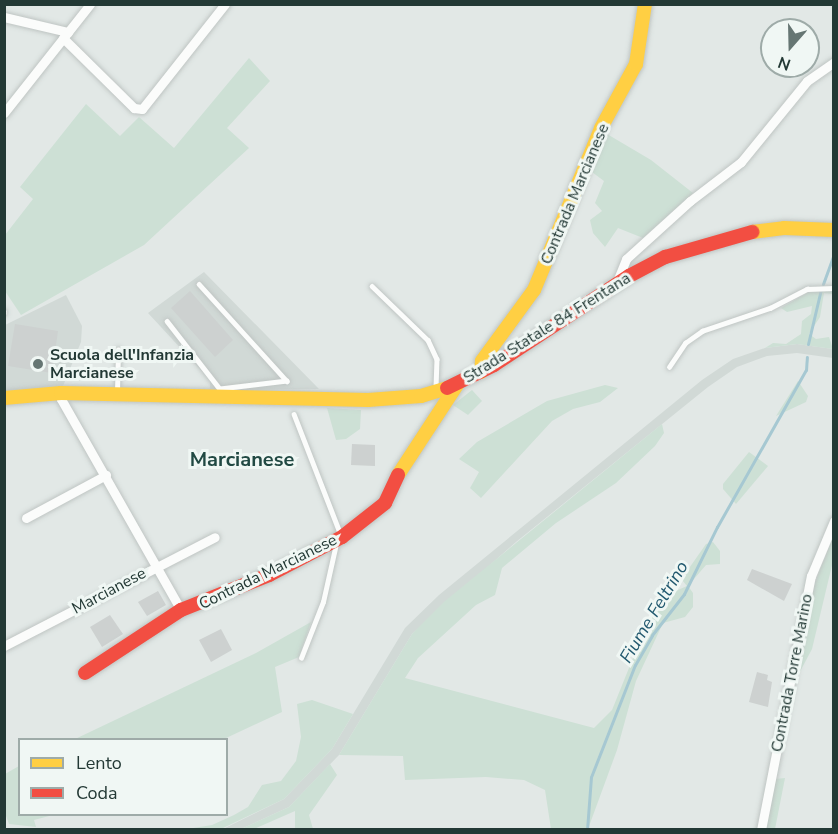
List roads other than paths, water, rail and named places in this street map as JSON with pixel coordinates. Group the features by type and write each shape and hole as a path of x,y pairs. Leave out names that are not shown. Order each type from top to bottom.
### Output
{"street":[{"path":"4,113 90,4"},
{"path":"4,17 65,35 134,108 142,109 225,4"},
{"name":"Contrada Marcianese","path":"481,372 482,361 534,290 602,128 636,64 645,4"},
{"path":"616,284 626,260 690,201 747,156 807,81 834,62"},
{"name":"Strada Statale 84 Frentana","path":"4,398 61,393 220,393 395,400 436,392 457,385 481,372 616,284 665,257 744,233 784,228 834,230"},
{"name":"Contrada Marcianese","path":"85,673 181,610 269,574 339,539 385,503 402,465 457,385"},
{"name":"Contrada Marcianese","path":"61,393 61,399 158,565 181,610"},
{"path":"26,519 106,475"},
{"name":"Contrada Torre Marino","path":"762,830 811,576 834,521"},
{"name":"Marcianese","path":"4,645 214,537"}],"lane":[{"path":"167,321 220,393 287,381 199,284"},
{"path":"372,286 428,340 437,359 436,392"},
{"path":"669,367 685,343 702,330 770,308 807,289 834,288"},
{"path":"117,394 118,350"},
{"path":"294,414 339,539 323,602 301,658"}],"waterway":[{"name":"Fiume Feltrino","path":"823,284 834,254"},
{"name":"Fiume Feltrino","path":"808,344 821,289"},
{"name":"Fiume Feltrino","path":"587,830 591,777 635,665 652,635 684,594 717,527 806,370 807,357"}],"place":[{"name":"Scuola dell'Infanzia Marcianese","path":"38,364"}],"district":[{"name":"Marcianese","path":"242,459"}]}
